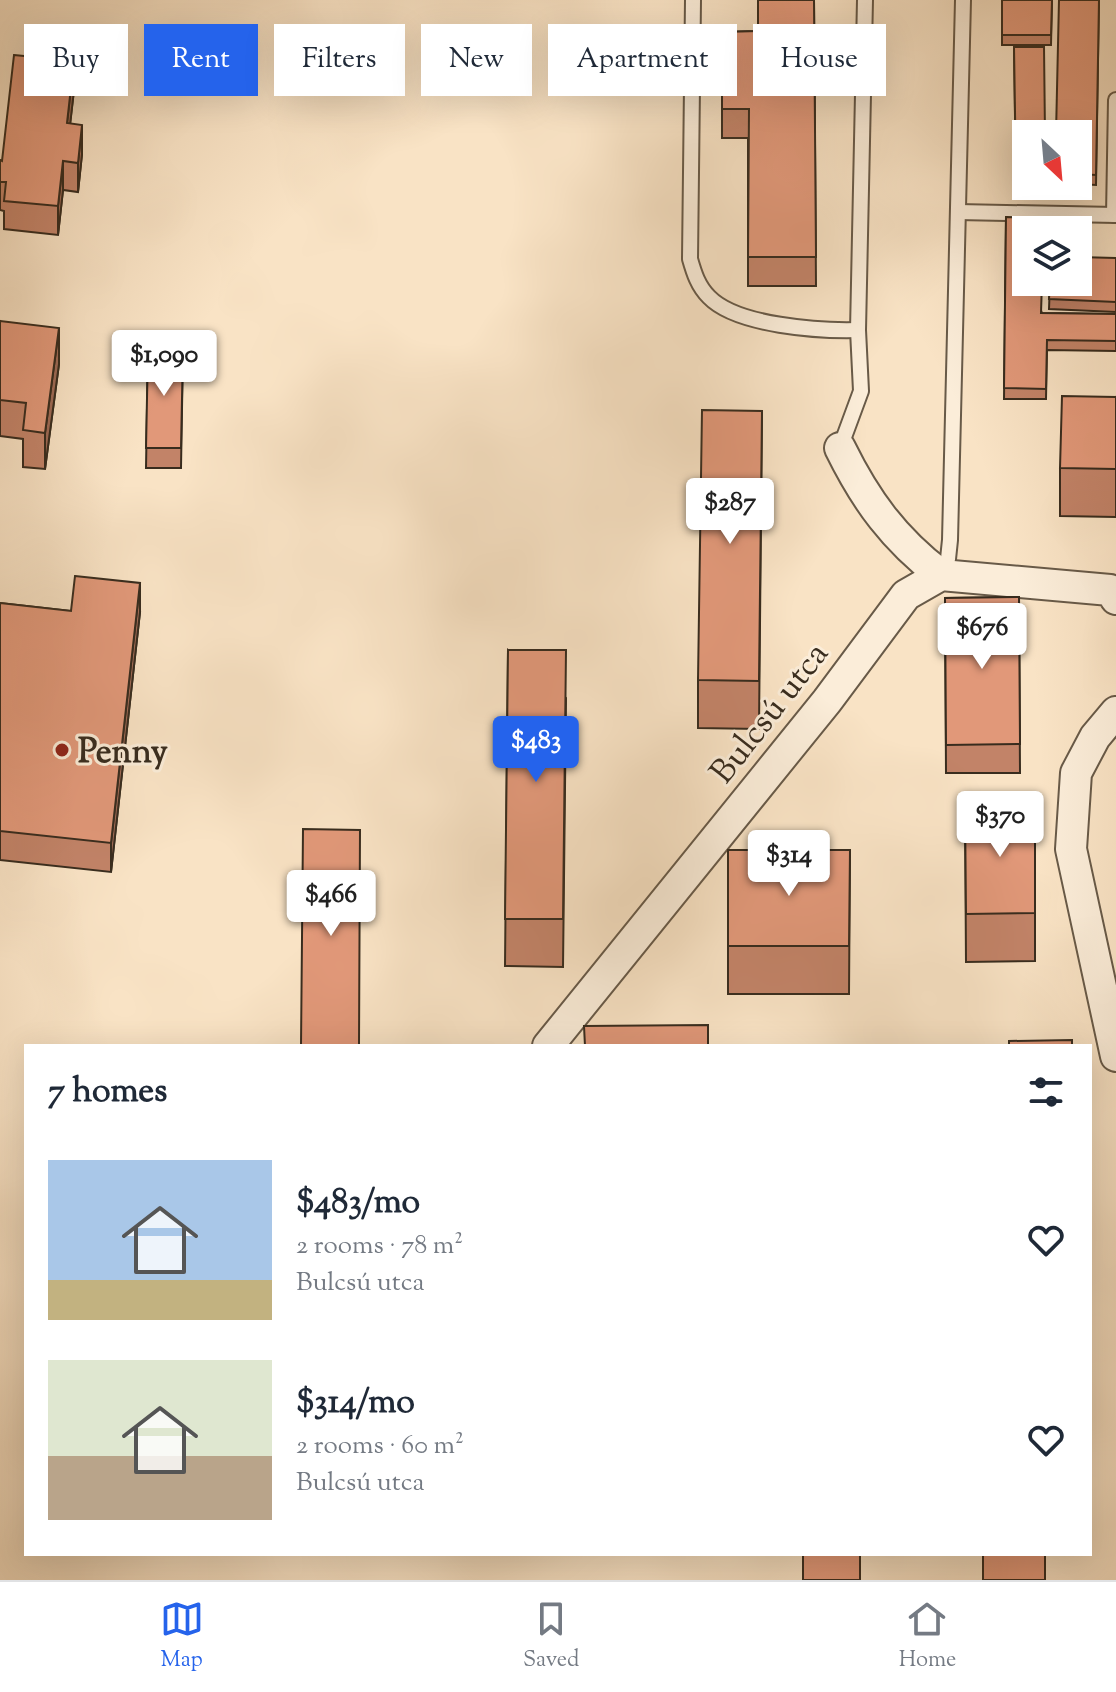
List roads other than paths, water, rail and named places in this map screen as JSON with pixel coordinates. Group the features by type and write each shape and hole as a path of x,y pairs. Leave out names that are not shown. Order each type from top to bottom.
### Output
{"street":[{"path":"840,448 861,493 883,524 911,553 941,575 1114,593"},
{"name":"Bulcsú utca","path":"550,1044 827,701 906,595 941,575"},
{"path":"1116,712 1095,737 1076,773 1071,849 1116,1056"}],"lane":[{"path":"693,0 690,259 696,281 711,300 746,316 820,331 858,330"},
{"path":"840,448 861,391 858,330 865,0"},
{"path":"941,575 948,559 950,540 963,0"},
{"path":"958,212 1115,215 1116,100"}],"place":[{"name":"Penny","path":"62,750"}]}
